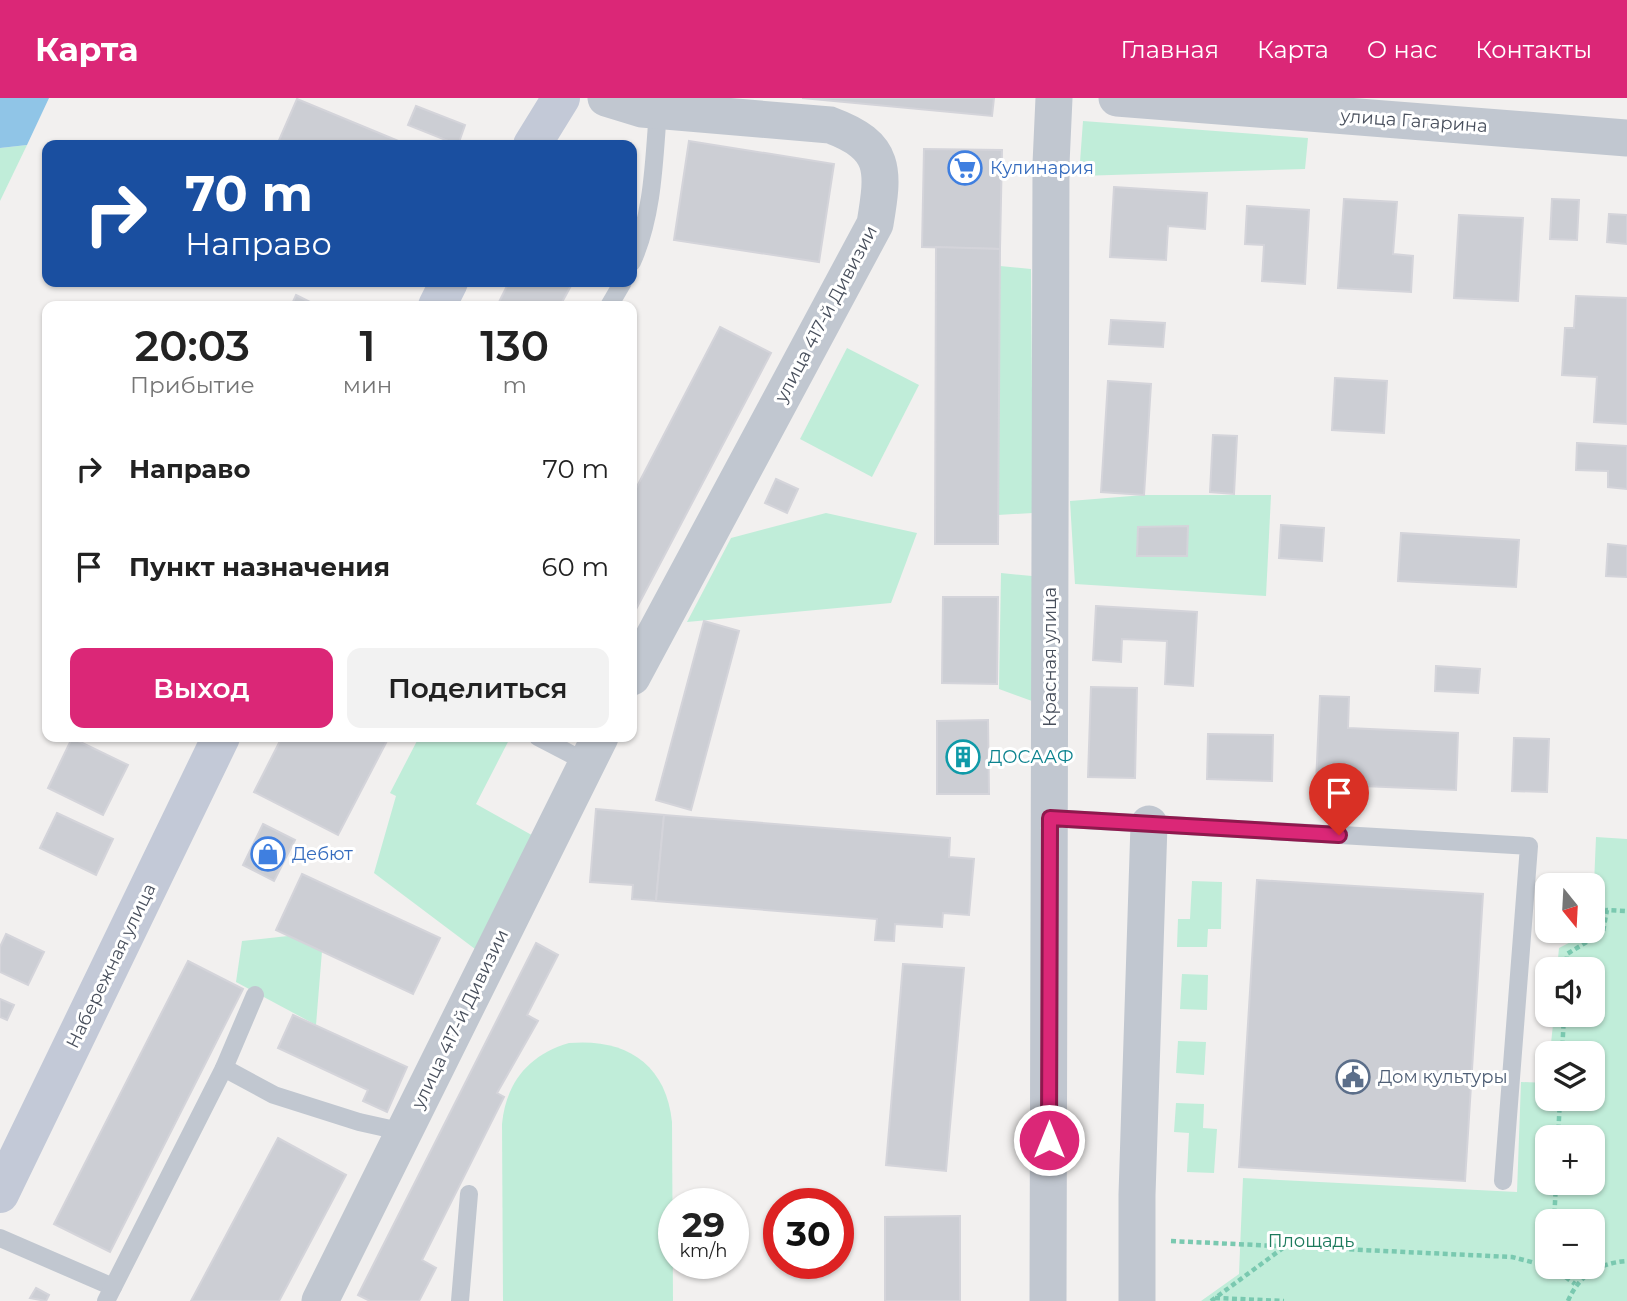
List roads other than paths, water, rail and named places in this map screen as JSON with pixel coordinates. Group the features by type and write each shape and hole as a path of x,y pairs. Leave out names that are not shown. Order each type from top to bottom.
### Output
{"street":[{"path":"535,140 561,98"},
{"name":"улица 417-й Дивизии","path":"606,98 658,110 830,125 857,135 877,157 881,187 875,224 637,668"},
{"name":"Красная улица","path":"1048,1301 1051,164 1054,98"},
{"name":"улица Гагарина","path":"1117,98 1627,138"},
{"name":"Набережная улица","path":"0,1194 219,742"},
{"name":"улица 417-й Дивизии","path":"320,1301 593,750"},
{"path":"1137,1301 1149,824"}],"lane":[{"path":"637,250 653,180 658,110"},
{"path":"559,742 593,750"},
{"path":"1050,818 1529,846 1503,1181"},
{"path":"0,1238 109,1294 224,1068 255,995"},
{"path":"224,1068 274,1095 359,1122 404,1132"},
{"path":"460,1301 469,1194"}],"water":[{"path":"0,98 49,98 27,145 0,148"}],"place":[{"name":"Кулинария","path":"965,168"},
{"name":"ДОСААФ","path":"963,757"},
{"name":"Дебют","path":"268,854"},
{"name":"Дом культуры","path":"1353,1077"}],"park label":[{"name":"Площадь","path":"1311,1241"}]}
